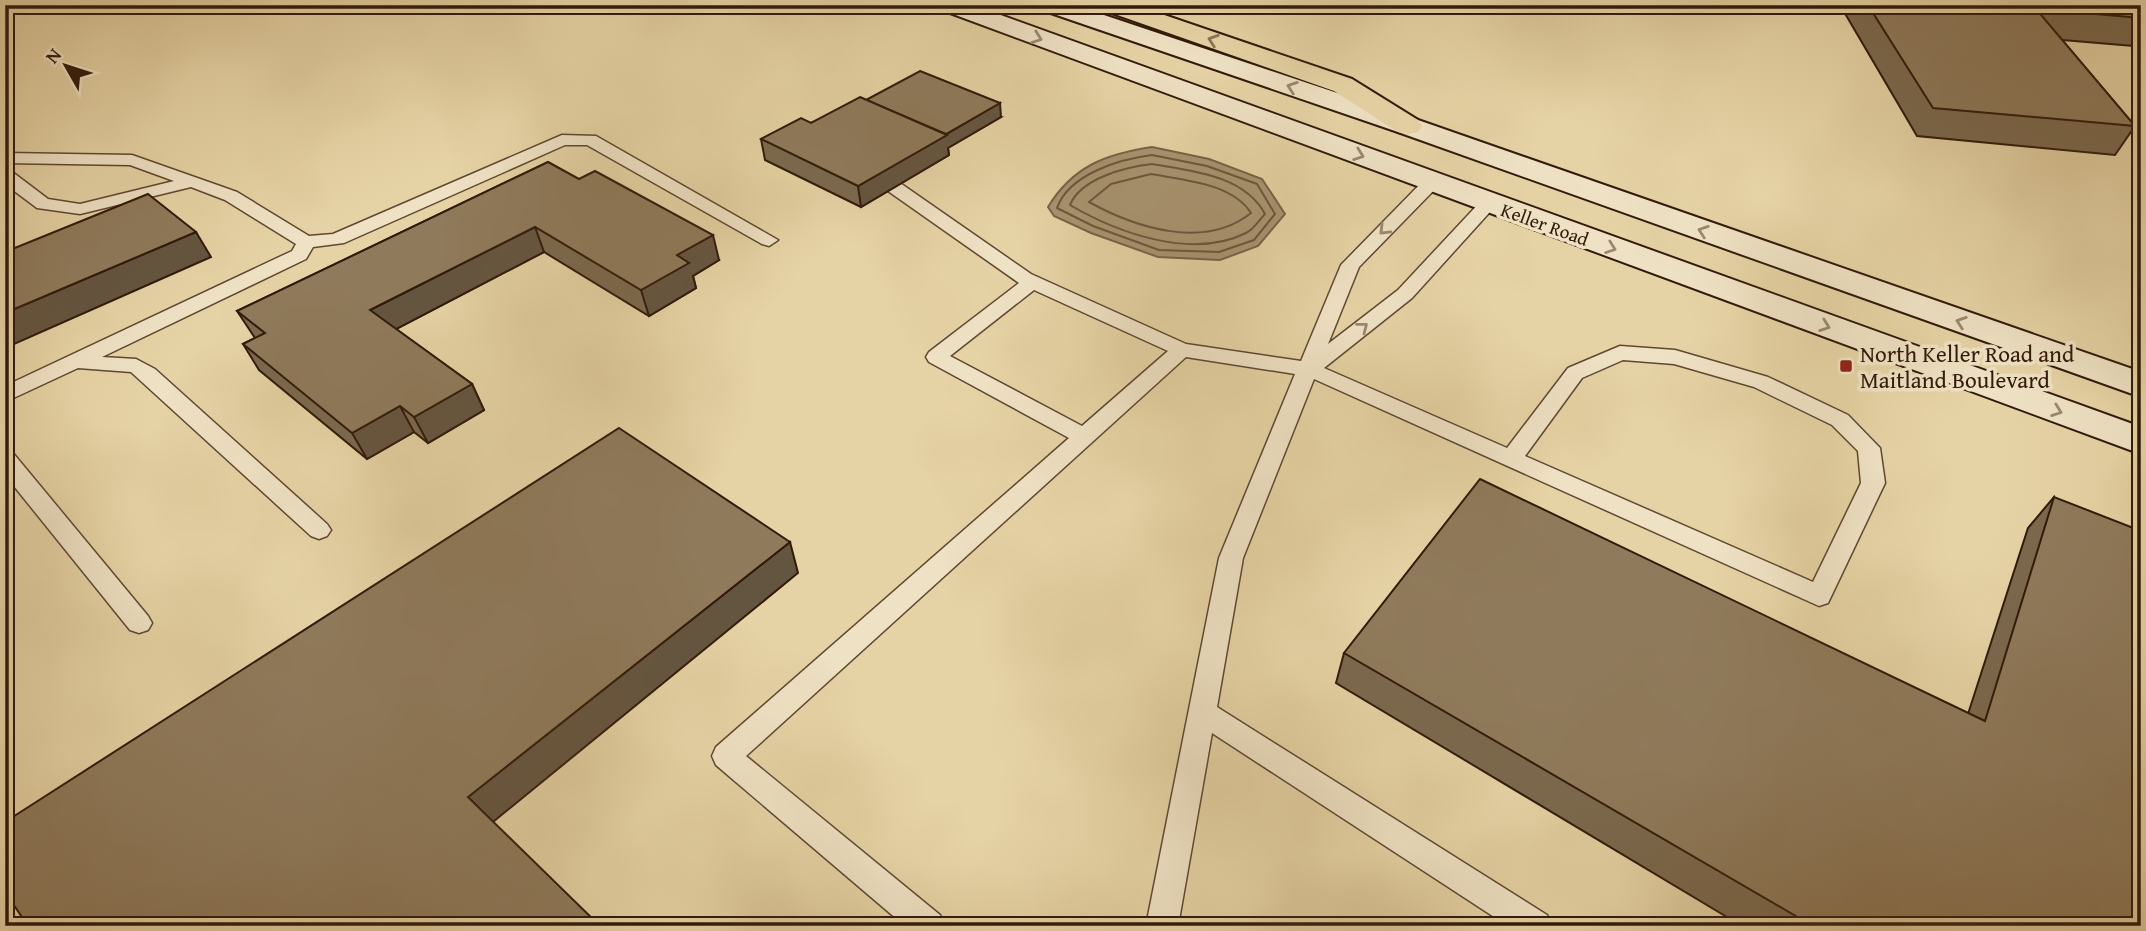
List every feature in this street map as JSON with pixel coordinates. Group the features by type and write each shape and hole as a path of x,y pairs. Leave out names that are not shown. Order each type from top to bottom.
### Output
{"highway":[{"path":"1111,5 1343,85 1408,126"}],"street":[{"name":"Keller Road","path":"950,5 2141,442"},
{"path":"1050,5 1408,126 2141,385"},
{"path":"1432,182 1496,158"},
{"path":"1489,203 1496,158"}],"lane":[{"path":"5,158 132,160 230,196 306,242 337,239 562,139 590,140 769,240"},
{"path":"5,175 43,204 80,209 191,181"},
{"path":"1163,926 1231,558 1350,265 1432,182"},
{"path":"894,187 1032,282 1182,350 1309,369 1511,459 1819,596 1873,483 1869,448 1840,420 1761,382 1675,358 1619,353 1575,373 1511,459"},
{"path":"1309,369 1405,294 1489,203"},
{"path":"5,395 299,255 306,242"},
{"path":"1032,282 936,357 1084,437"},
{"path":"929,926 726,756 1182,350"},
{"path":"75,361 136,366 148,374 319,530"},
{"path":"5,459 139,623"},
{"path":"1202,712 1536,926"}],"water":[{"path":"1152,147 1209,159 1262,179 1285,214 1258,246 1220,260 1158,257 1091,233 1054,216 1048,207 1068,181 1092,164 1105,158"}],"building":[{"path":"1868,5 2141,5 2141,18 2036,9 2135,126 1933,108"},
{"path":"920,71 1000,103 946,134 866,100"},
{"path":"860,97 947,135 858,186 761,139 801,118 811,123"},
{"path":"548,162 579,179 595,171 713,235 677,255 689,263 641,290 535,227 370,310 472,384 414,417 400,406 352,433 243,344 265,333 237,311"},
{"path":"148,194 196,232 5,313 5,252"},
{"path":"619,428 790,542 468,797 600,926 28,926 5,892 5,822"},
{"path":"1480,479 1985,721 2054,497 2141,531 2141,926 1813,926 1344,653"}],"place":[{"name":"North Keller Road and Maitland Boulevard","path":"1846,366"}]}
